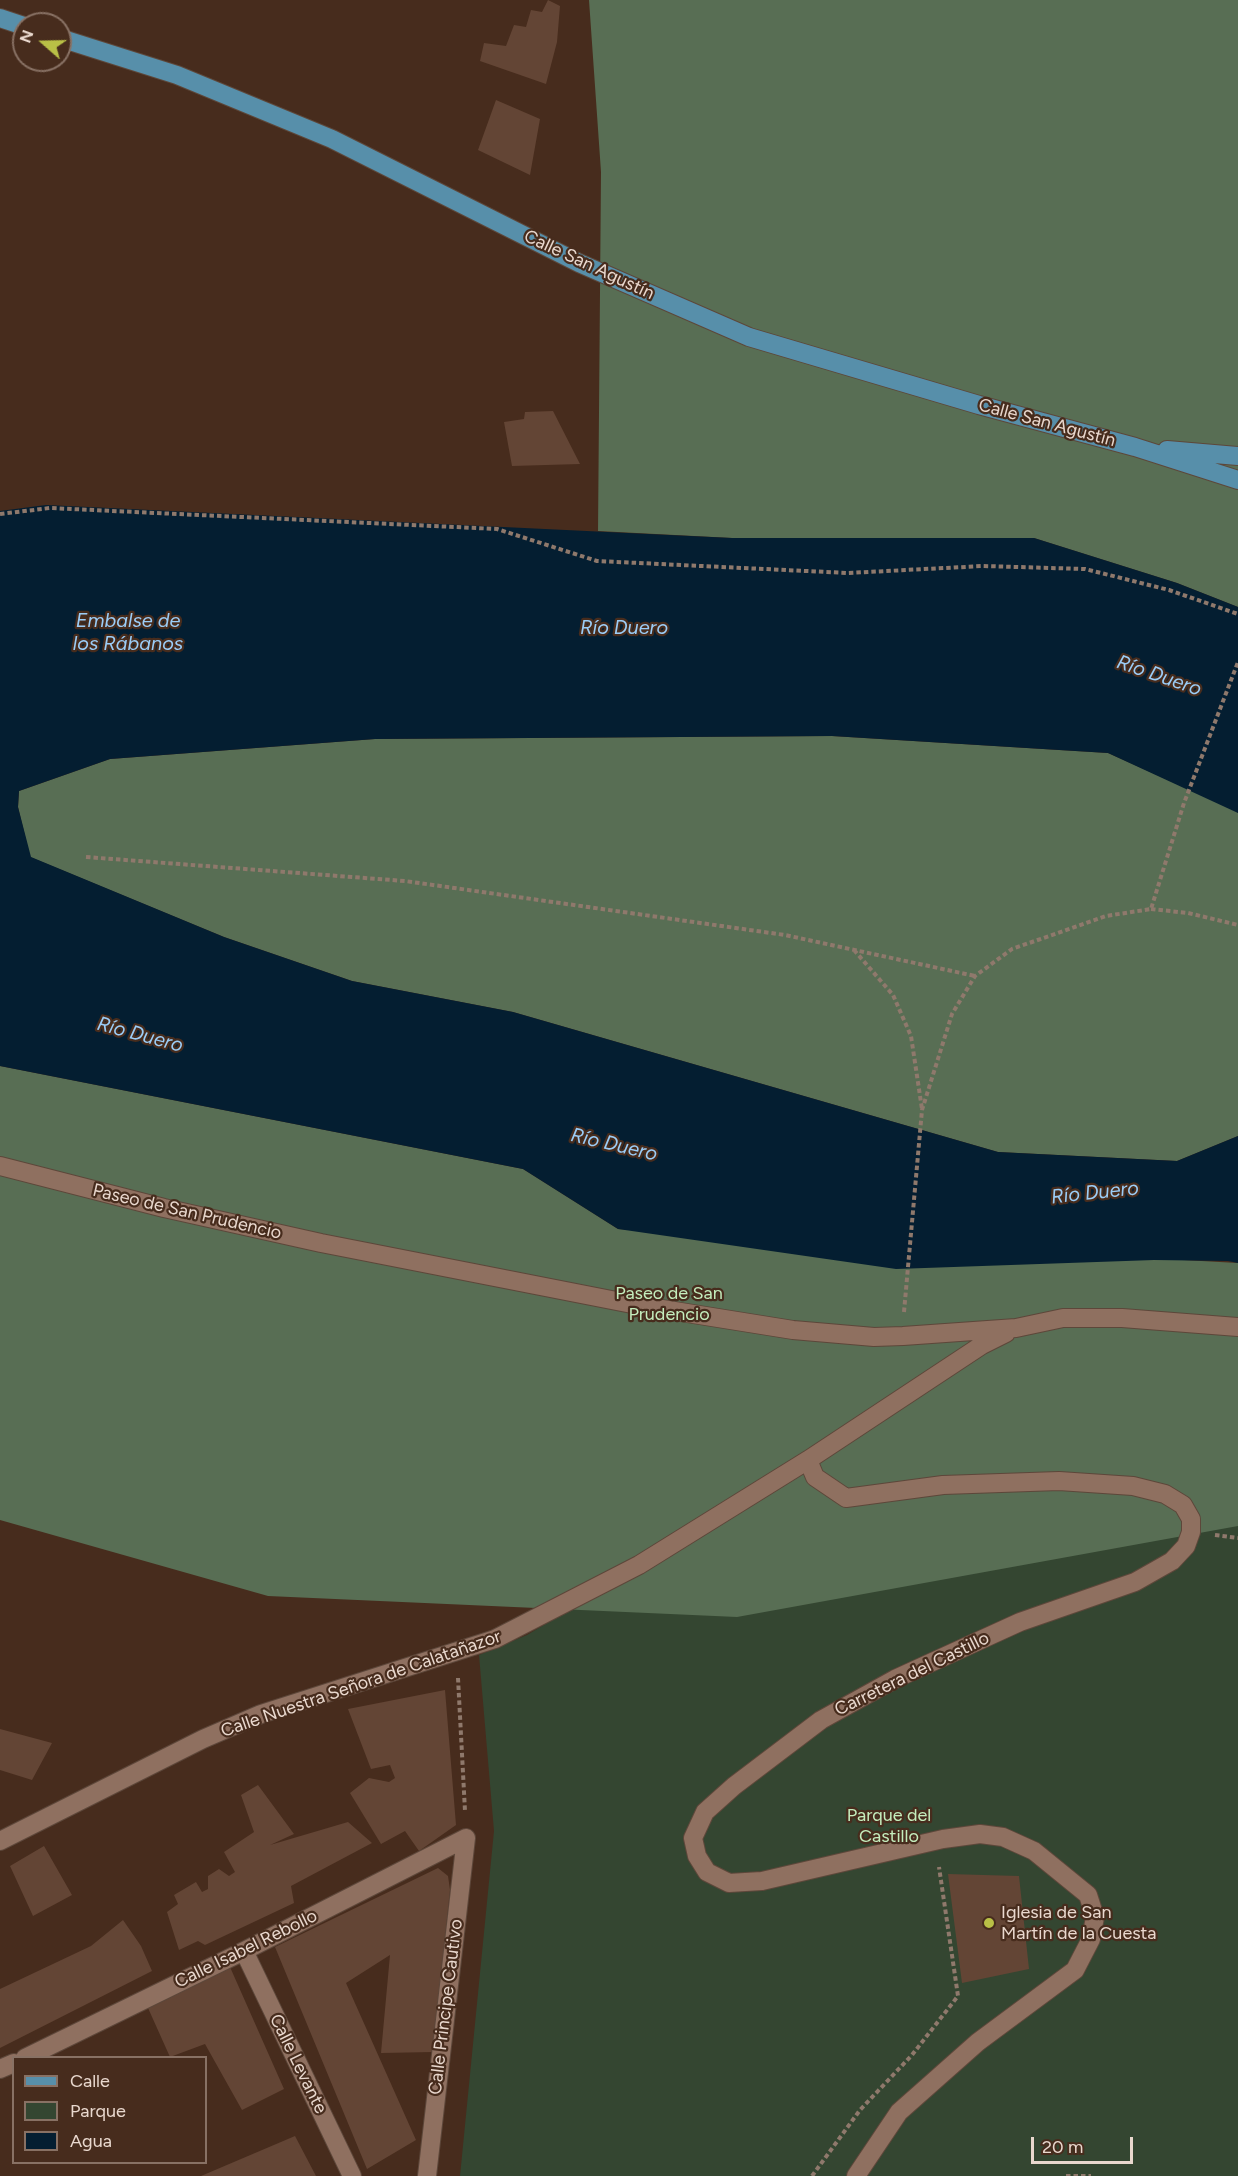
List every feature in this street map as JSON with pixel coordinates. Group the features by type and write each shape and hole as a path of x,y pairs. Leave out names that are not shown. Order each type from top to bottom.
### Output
{"main road":[{"name":"Calle San Agustín","path":"72,42 177,75 332,139 579,263 749,337 979,405 1135,447"},
{"path":"1135,447 1238,456"},
{"path":"1135,447 1238,480"}],"street":[{"name":"Paseo de San Prudencio","path":"0,1166 164,1208 321,1244 693,1314 793,1330 874,1337 1016,1328 1063,1318 1158,1319 1238,1327"},
{"name":"Paseo de San Prudencio","path":"808,1460 982,1345 1016,1328"},
{"name":"Calle Nuestra Señora de Calatañazor","path":"0,1841 203,1739 261,1714 495,1639 639,1565 808,1460"},
{"name":"Carretera del Castillo","path":"808,1460 815,1477 846,1498 943,1485 1059,1481 1133,1486 1165,1494 1183,1505 1191,1519 1191,1532 1186,1546 1172,1561 1135,1582 1020,1622 895,1679 821,1720 734,1786 705,1812 693,1838 697,1856 706,1872 729,1883 762,1881 943,1839 980,1834 1003,1838 1034,1851 1088,1895 1095,1917 1091,1939 1075,1970 978,2042 899,2112 856,2176"},
{"name":"Calle Isabel Rebollo","path":"28,2056 244,1951 466,1838"},
{"name":"Calle Principe Cautivo","path":"427,2176 466,1838"},
{"name":"Calle Levante","path":"244,1951 352,2176"}],"path":[{"path":"0,514 50,508 497,529 597,561 848,573 983,566 1085,569 1169,590 1238,614"},
{"path":"1151,909 1184,803 1238,662"},
{"path":"86,857 405,881 785,935 975,976"},
{"path":"905,1299 922,1110 952,1014 975,976 1012,949 1106,916 1151,909 1238,925"},
{"path":"854,950 893,995 911,1036 922,1110"},
{"path":"457,1653 466,1838"},
{"path":"812,2176 860,2110 912,2055 958,1996 939,1866"},
{"path":"1066,2176 1091,2176"}],"green space":[{"path":"589,0 1238,0 1238,607 1177,583 1034,538 732,538 598,531 601,172"},
{"path":"832,736 1108,753 1235,810 1238,813 1238,1136 1177,1161 998,1152 513,1012 352,981 224,937 30,857 18,807 19,791 110,759 375,739"},
{"path":"0,1066 523,1169 618,1229 1238,1263 1238,1526 737,1617 268,1596 0,1520"},
{"name":"Parque del Castillo","path":"1238,1366 1238,2176 460,2176 494,1831 479,1655 527,1635 964,1375"}],"water":[{"name":"Embalse de los Rábanos","path":"46,505 732,538 1034,538 1177,583 1238,607 1238,813 1108,753 832,736 375,739 110,759 19,791 18,807 31,857 224,937 352,981 513,1012 998,1152 1177,1161 1238,1136 1238,1263 1154,1260 896,1269 618,1229 523,1169 0,1066 0,511"}],"building":[{"path":"548,0 560,6 557,42 546,84 480,61 484,43 506,46 514,25 526,27 531,10 542,12"},
{"path":"496,100 540,119 530,175 478,150"},
{"path":"553,411 580,464 512,466 504,422 524,419 525,412"},
{"path":"445,1690 456,1825 419,1851 405,1831 381,1844 350,1793 369,1778 389,1782 395,1778 390,1765 371,1769 348,1709"},
{"path":"0,1729 52,1743 32,1780 0,1770"},
{"path":"258,1785 294,1834 270,1845 348,1822 372,1843 291,1886 294,1903 205,1945 198,1941 179,1950 167,1912 178,1904 174,1895 196,1882 202,1892 208,1889 208,1876 219,1869 229,1876 235,1872 224,1852 254,1832 241,1795"},
{"path":"44,1846 72,1895 33,1916 10,1866"},
{"path":"438,1868 448,1876 450,1890 433,2052 381,2053 390,1955 346,1983 416,2140 367,2169 275,1947"},
{"name":"Iglesia de San Martín de la Cuesta","path":"948,1874 1019,1876 1029,1969 962,1983"},
{"path":"123,1920 141,1946 152,1971 0,2048 0,1989 91,1946"},
{"path":"230,1967 284,2089 242,2110 205,2044 170,2056 148,2008"},
{"path":"295,2136 316,2176 201,2176"}],"place":[{"name":"Iglesia de San Martín de la Cuesta","path":"989,1923"}],"water label":[{"name":"Río Duero","path":"624,628"},
{"name":"Río Duero","path":"1159,676"},
{"name":"Río Duero","path":"140,1035"},
{"name":"Río Duero","path":"614,1145"},
{"name":"Río Duero","path":"1095,1193"}]}
